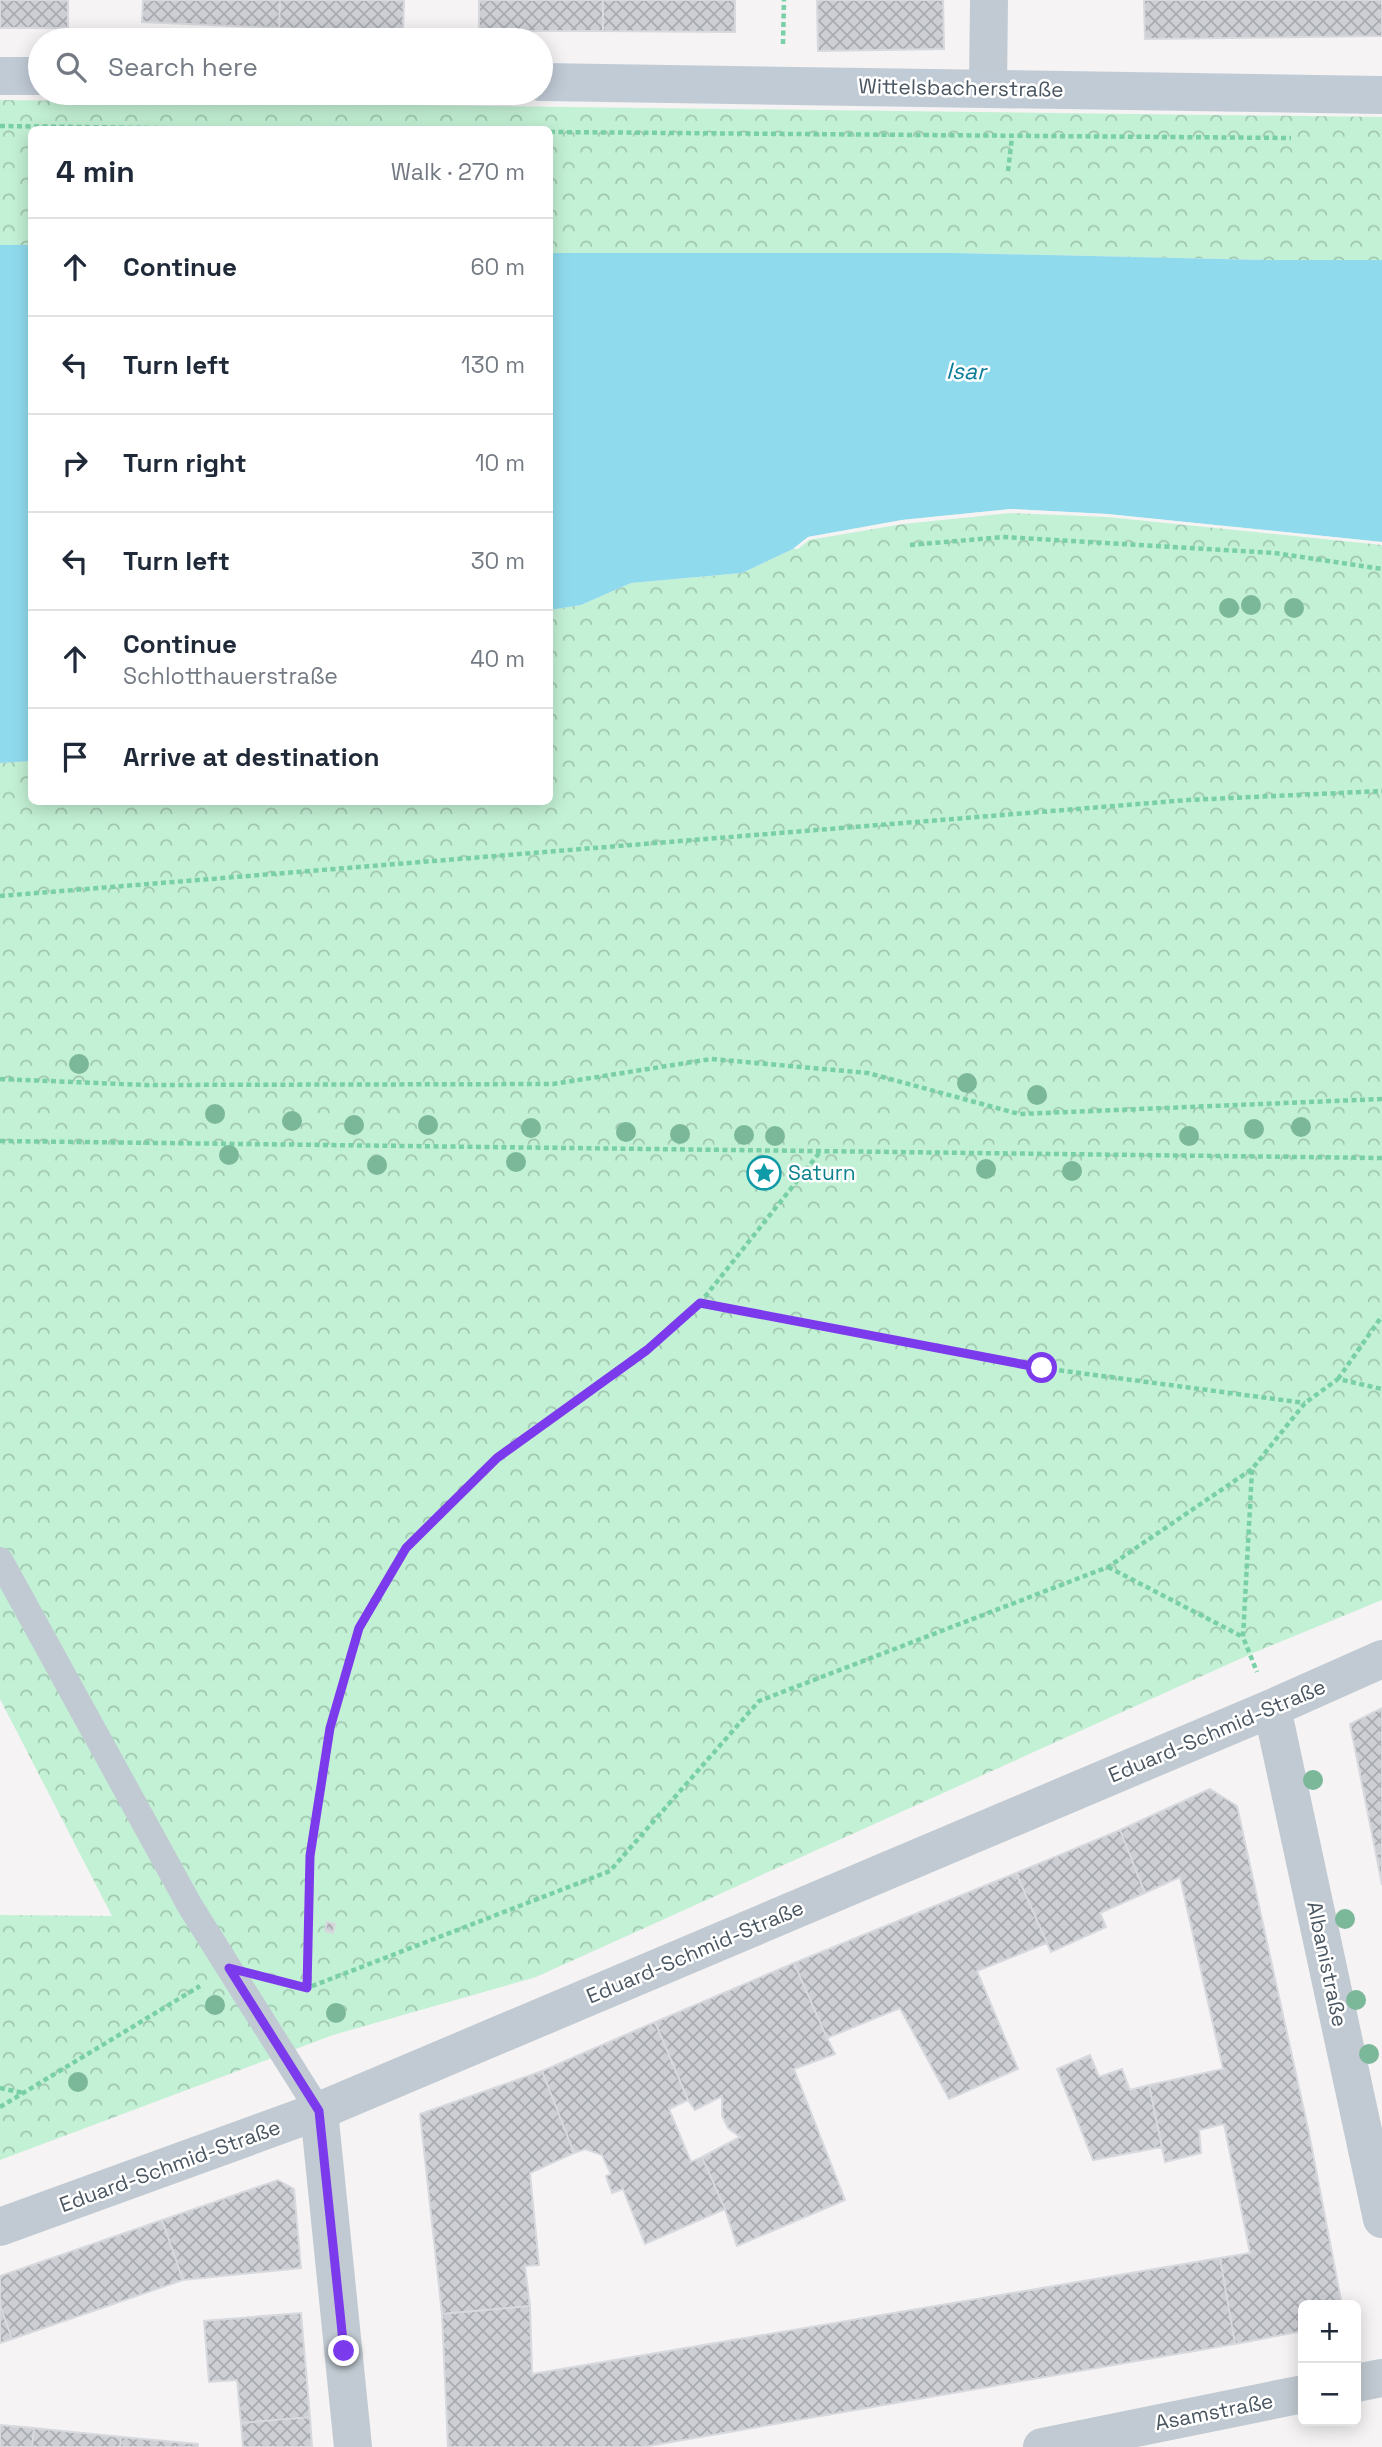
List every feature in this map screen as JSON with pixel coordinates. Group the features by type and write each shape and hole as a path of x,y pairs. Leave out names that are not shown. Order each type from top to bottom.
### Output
{"main road":[{"path":"0,76 28,76"},
{"name":"Wittelsbacherstraße","path":"553,82 1382,95"}],"street":[{"path":"988,88 989,0"},
{"name":"Eduard-Schmid-Straße","path":"0,2227 319,2111 1382,1659"},
{"name":"Albanistraße","path":"1272,1708 1382,2219"},
{"path":"319,2111 354,2447"},
{"path":"1361,2383 1382,2378"},
{"name":"Asamstraße","path":"1042,2447 1298,2395"}],"lane":[{"path":"0,1560 190,1906 319,2111"}],"path":[{"path":"0,126 28,126"},
{"path":"553,132 1300,138"},
{"path":"1008,171 1012,137"},
{"path":"910,545 1016,538 1274,553 1382,569"},
{"path":"0,896 1188,800 1382,791"},
{"path":"0,1079 145,1085 553,1084 711,1059 868,1073 1019,1114 1382,1099"},
{"path":"0,1141 1382,1158"},
{"path":"307,1988 310,1856 330,1728 359,1628 406,1548 497,1458 647,1350 700,1303 821,1151"},
{"path":"700,1303 1042,1368 1305,1402"},
{"path":"0,2107 229,1968 307,1988 610,1871 759,1701 1108,1567 1252,1469 1305,1402 1338,1379 1382,1316"},
{"path":"1338,1379 1382,1389"},
{"path":"1252,1469 1243,1637 1272,1708"},
{"path":"1108,1567 1243,1637"},
{"path":"0,2088 25,2093"}],"green space":[{"path":"0,100 28,100 28,105 406,105 1382,117 1382,260 955,253 553,253 553,126 28,126 28,245 0,245"},
{"path":"1011,509 1107,514 1382,542 1382,1600 1253,1653 536,1977 333,2035 0,2160 0,1915 112,1916 0,1699 0,763 28,761 28,805 553,805 553,610 581,605 631,583 742,573 793,549 808,537 902,520"}],"water":[{"path":"0,245 28,245 28,761 0,763"},
{"name":"Isar","path":"553,253 955,253 1382,260 1382,542 1107,514 1011,509 902,520 808,537 793,549 742,573 631,583 581,605 553,610"}],"pier":[{"path":"1011,509 1107,514 1382,542 1382,545 1107,517 1011,513 903,524 809,540 798,549 793,549 808,537 902,520"}],"building":[{"path":"0,0 68,0 68,28 0,28"},
{"path":"143,0 280,0 279,28 142,22"},
{"path":"280,0 404,0 403,28 279,28"},
{"path":"479,0 603,0 603,31 479,28"},
{"path":"603,0 735,0 735,32 603,31"},
{"path":"817,0 943,0 944,49 818,51"},
{"path":"1144,0 1382,0 1382,36 1145,39"},
{"path":"1382,1708 1382,1853 1376,1854 1350,1724"},
{"path":"1210,1789 1237,1806 1309,2133 1341,2300 1298,2300 1298,2332 1235,2344 1220,2258 1250,2253 1224,2124 1199,2130 1201,2153 1165,2162 1149,2085 1223,2069 1180,1877 1145,1893 1120,1830"},
{"path":"1120,1830 1145,1893 1100,1913 1106,1927 1051,1952 1016,1873"},
{"path":"1382,1853 1382,1885 1376,1854"},
{"path":"1016,1873 1047,1943 977,1971 1018,2069 949,2099 900,2008 827,2038 794,1963"},
{"path":"327,1922 335,1924 333,1933 325,1931"},
{"path":"794,1963 835,2054 794,2069 845,2200 737,2246 725,2209 702,2157 740,2137 728,2128 722,2116 722,2096 695,2110 688,2100 655,2022"},
{"path":"655,2022 688,2100 669,2109 691,2162 702,2157 725,2209 645,2244 623,2189 612,2193 606,2176 611,2174 602,2155 585,2149 574,2153 542,2071"},
{"path":"1090,2055 1099,2077 1122,2069 1130,2090 1149,2085 1162,2147 1093,2160 1057,2069"},
{"path":"542,2071 574,2153 530,2173 539,2265 525,2266 530,2306 442,2314 420,2114"},
{"path":"278,2180 294,2189 301,2268 183,2280 162,2220"},
{"path":"162,2220 183,2280 12,2339 0,2305 0,2276"},
{"path":"1220,2258 1235,2344 643,2447 448,2447 442,2314 530,2306 532,2374"},
{"path":"0,2305 12,2339 0,2343"},
{"path":"301,2313 310,2417 241,2423 237,2380 209,2382 204,2321"},
{"path":"310,2417 312,2447 243,2447 241,2423"},
{"path":"0,2425 34,2428 32,2447 0,2447"},
{"path":"34,2428 121,2437 120,2447 32,2447"},
{"path":"121,2437 198,2444 198,2447 120,2447"}],"place":[{"name":"Saturn","path":"764,1173"}],"route":[{"path":"344,2351 319,2111 229,1968 307,1988 310,1856 330,1728 359,1628 406,1548 497,1458 647,1350 700,1303 1042,1368"}]}
